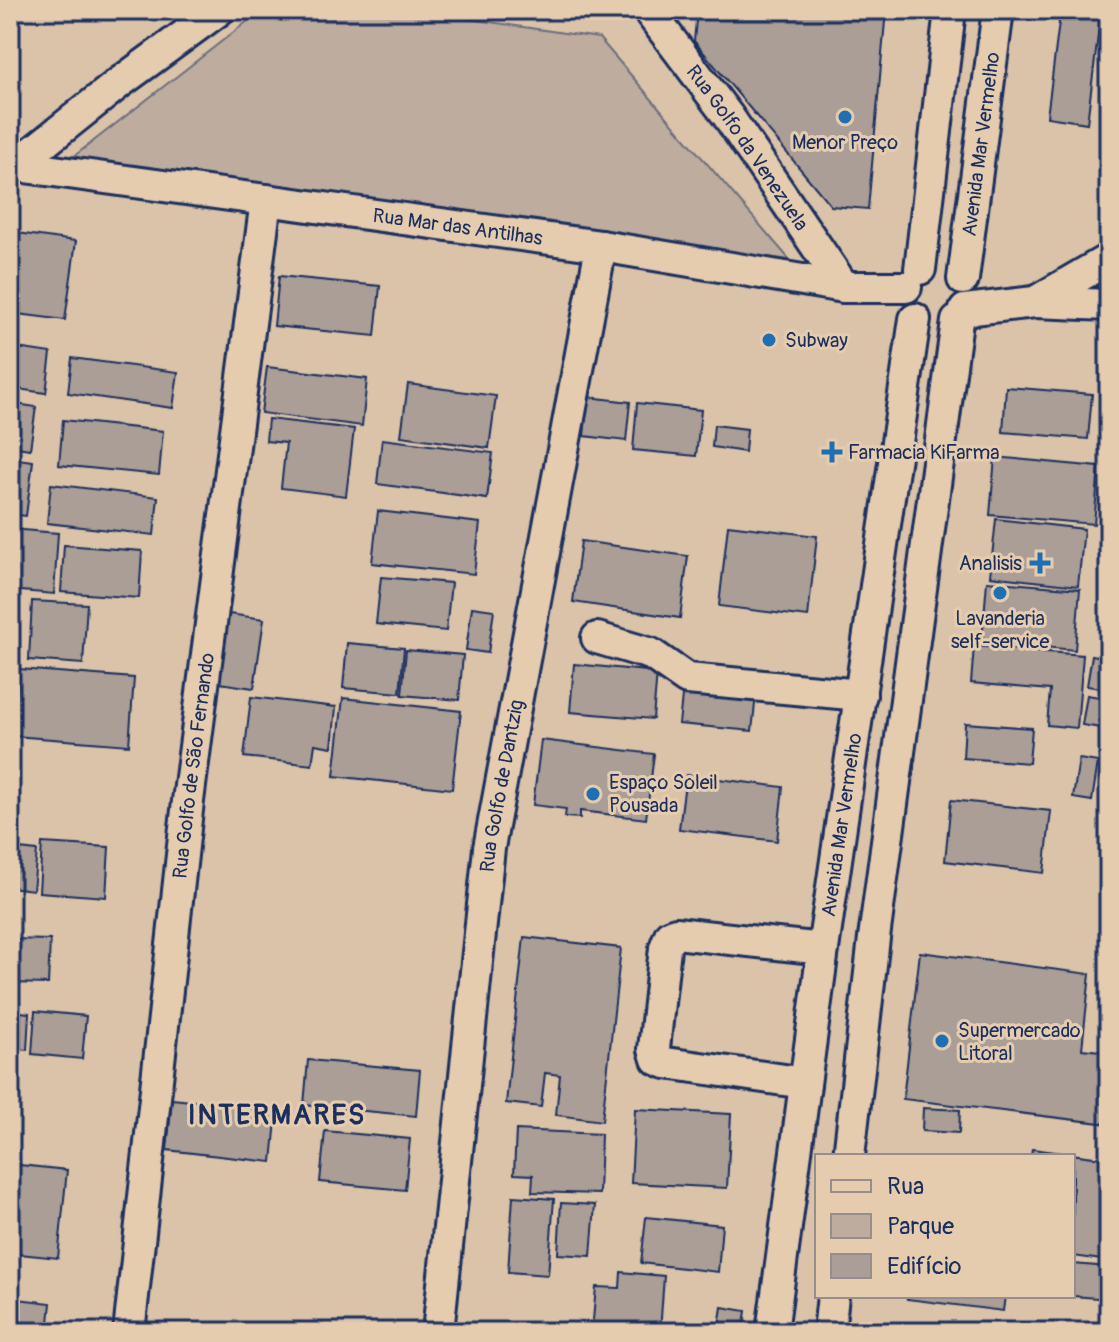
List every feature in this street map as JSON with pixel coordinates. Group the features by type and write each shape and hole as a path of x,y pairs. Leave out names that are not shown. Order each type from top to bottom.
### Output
{"street":[{"path":"13,166 219,10"},
{"name":"Rua Golfo da Venezuela","path":"648,10 728,116 844,287"},
{"name":"Avenida Mar Vermelho","path":"772,1332 823,949 861,695 950,10"},
{"name":"Avenida Mar Vermelho","path":"849,1154 874,938 963,299 998,10"},
{"name":"Rua Mar das Antilhas","path":"13,166 601,246 844,287 912,295"},
{"name":"Rua Golfo de São Fernando","path":"129,1332 188,801 266,200"},
{"name":"Rua Golfo de Dantzig","path":"438,1332 489,848 601,246"},
{"path":"1035,302 1109,259"},
{"path":"940,264 954,268 963,299 940,328 922,324 912,295 940,264"},
{"path":"963,299 1109,305"},
{"path":"597,638 651,654 687,679 861,695"},
{"path":"805,1083 666,1063 657,1059 654,1049 665,948 670,935 676,933 823,949"},
{"path":"829,1332 833,1298"}],"green space":[{"path":"262,10 407,10 599,38 790,260 64,164"}],"building":[{"path":"697,10 886,10 868,209 831,206 694,41"},
{"path":"1060,14 1100,19 1087,123 1047,117"},
{"path":"10,232 76,241 65,320 10,313"},
{"path":"279,276 380,286 375,336 274,326"},
{"path":"10,347 51,353 46,393 10,388"},
{"path":"72,358 178,372 173,408 68,393"},
{"path":"267,367 367,379 362,426 261,413"},
{"path":"408,384 496,396 489,448 401,436"},
{"path":"1006,387 1092,394 1088,439 1003,432"},
{"path":"588,397 630,402 626,441 584,436"},
{"path":"10,403 36,407 30,449 10,446"},
{"path":"637,403 701,410 696,456 633,450"},
{"path":"268,419 354,429 346,496 281,488 286,443 266,441"},
{"path":"63,420 163,431 159,475 59,465"},
{"path":"714,425 747,429 745,452 712,447"},
{"path":"382,439 493,453 487,499 377,484"},
{"path":"995,457 1099,467 1094,524 990,515"},
{"path":"10,458 33,461 26,516 10,514"},
{"path":"51,484 158,497 154,535 47,523"},
{"path":"378,511 480,523 474,574 372,563"},
{"path":"996,519 1084,529 1078,586 990,576"},
{"path":"728,525 817,536 808,617 719,606"},
{"path":"10,529 58,533 54,594 10,590"},
{"path":"581,541 688,556 680,618 573,602"},
{"path":"64,545 142,551 139,598 61,592"},
{"path":"1109,550 1109,595 1104,594"},
{"path":"381,577 451,583 446,631 376,624"},
{"path":"987,581 1080,589 1075,650 982,641"},
{"path":"32,601 87,604 83,664 29,660"},
{"path":"472,607 494,610 488,653 466,650"},
{"path":"229,614 264,619 254,688 219,683"},
{"path":"347,643 404,648 400,693 343,688"},
{"path":"974,646 1083,655 1077,728 1047,725 1050,690 971,683"},
{"path":"406,650 463,655 459,700 402,695"},
{"path":"1092,655 1109,658 1107,689 1087,686"},
{"path":"574,664 657,672 653,719 570,712"},
{"path":"19,669 134,678 129,745 14,736"},
{"path":"683,687 756,695 752,731 679,724"},
{"path":"1087,695 1106,698 1101,728 1082,725"},
{"path":"251,697 336,707 332,747 315,744 312,765 244,757"},
{"path":"343,698 461,711 452,789 334,776"},
{"path":"965,723 1032,728 1029,763 963,758"},
{"path":"541,740 654,754 646,819 580,811 580,818 565,817 566,809 533,805"},
{"path":"1079,759 1098,762 1092,801 1073,798"},
{"path":"686,775 783,787 777,841 679,829"},
{"path":"951,800 1051,811 1044,873 945,861"},
{"path":"42,843 109,847 106,897 39,892"},
{"path":"10,848 37,851 33,890 10,887"},
{"path":"524,937 621,948 602,1121 556,1115 560,1075 545,1073 541,1107 506,1103"},
{"path":"10,939 50,940 48,984 10,983"},
{"path":"920,952 1090,974 1082,1049 1109,1052 1109,1124 903,1099"},
{"path":"10,1011 29,1013 27,1050 10,1048"},
{"path":"35,1011 86,1016 82,1059 32,1054"},
{"path":"308,1060 420,1070 416,1116 304,1105"},
{"path":"172,1099 277,1110 272,1162 167,1150"},
{"path":"923,1108 960,1110 959,1133 922,1131"},
{"path":"635,1109 731,1114 727,1188 631,1183"},
{"path":"516,1130 601,1134 599,1194 532,1192 533,1175 514,1174"},
{"path":"325,1131 410,1139 405,1190 320,1182"},
{"path":"1032,1149 1070,1154 1031,1154"},
{"path":"1075,1155 1109,1159 1109,1261 1075,1256"},
{"path":"10,1164 67,1170 58,1258 10,1253"},
{"path":"513,1196 554,1199 548,1275 508,1272"},
{"path":"561,1203 595,1205 591,1256 558,1254"},
{"path":"646,1217 722,1225 718,1272 641,1263"},
{"path":"1075,1264 1109,1267 1109,1299 1075,1296"},
{"path":"621,1272 664,1276 660,1332 592,1331 596,1287 620,1288"},
{"path":"10,1298 51,1303 48,1332 10,1332"},
{"path":"907,1298 1005,1298 1003,1311"},
{"path":"722,1307 746,1311 743,1332 718,1332"}],"place":[{"name":"Menor Preço","path":"845,117"},
{"name":"Subway","path":"769,340"},
{"name":"Farmacia KiFarma","path":"832,452"},
{"name":"Analisis","path":"1040,563"},
{"name":"Lavanderia self-service","path":"1000,593"},
{"name":"Espaço Soleil Pousada","path":"593,794"},
{"name":"Supermercado Litoral","path":"942,1041"}],"district":[{"name":"INTERMARES","path":"277,1115"}]}
